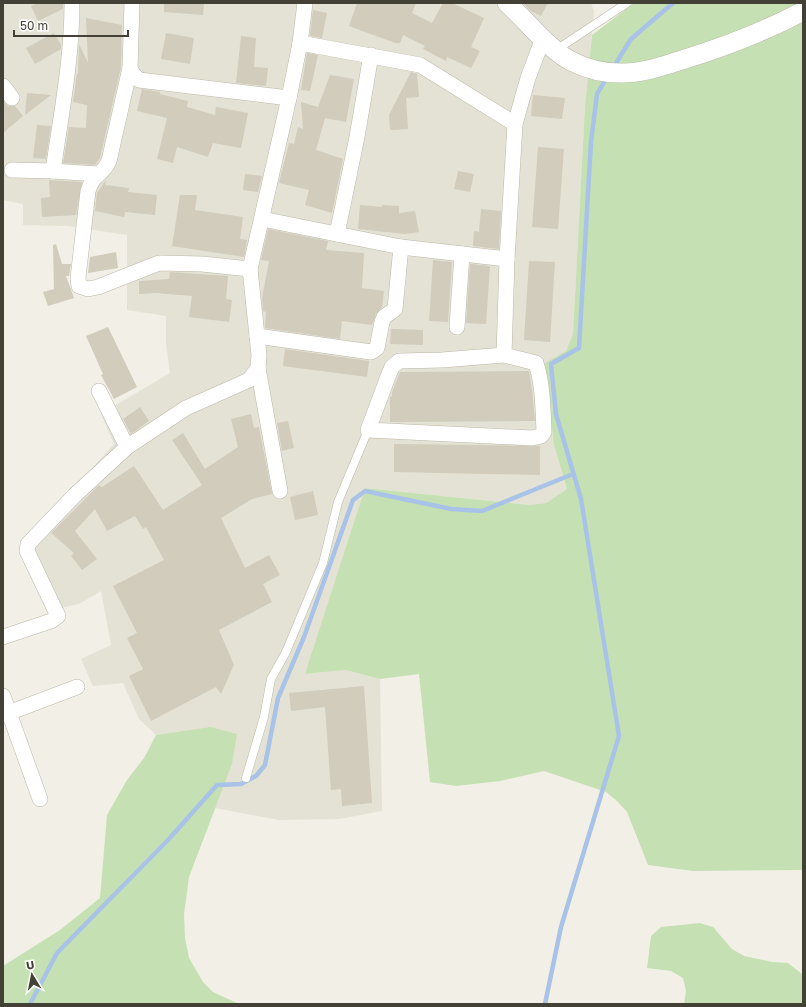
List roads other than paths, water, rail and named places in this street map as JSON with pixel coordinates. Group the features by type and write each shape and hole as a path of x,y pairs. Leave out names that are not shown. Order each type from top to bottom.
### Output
{"street":[{"path":"53,171 66,80 72,24 72,3"},
{"path":"132,3 130,68 109,161 106,168 97,174 92,181 88,191 78,278 79,286 82,289 98,287 159,263 202,264 250,269"},
{"path":"280,491 258,368 259,355 250,269 289,98 300,43 305,3"},
{"path":"508,3 550,44 571,62 584,67 611,72 638,72 705,53 751,36 803,11"},
{"path":"300,43 420,65 516,124"},
{"path":"504,355 507,259 516,124 528,78 550,44"},
{"path":"337,234 357,137 371,55"},
{"path":"130,68 139,80 289,98"},
{"path":"12,170 97,174"},
{"path":"262,219 401,247 507,259"},
{"path":"257,336 371,352 377,348 384,317 394,312 396,309 401,247"},
{"path":"457,327 462,254"},
{"path":"504,355 536,364 540,376 542,391 544,432 541,436 532,438 368,430 389,374 399,361 442,360 504,355"},
{"path":"3,637 51,621 58,616 27,551 27,546 75,495 127,447 186,408 249,380 258,368"},
{"path":"98,391 127,447"},
{"path":"6,713 77,687"},
{"path":"3,696 6,713 40,799"}],"lane":[{"path":"550,44 627,3"},
{"path":"246,778 264,717 271,679 286,652 323,563 338,502 368,430"}],"waterway":[{"path":"613,68 631,39 673,3"},
{"path":"545,1004 561,927 619,736 581,499 556,414 551,364 579,348 591,142 597,94 607,77"},
{"path":"30,1004 57,953 168,840 217,785 241,784 256,776 265,765 278,698 304,637 353,500 365,491 451,509 482,511 573,474"}]}
